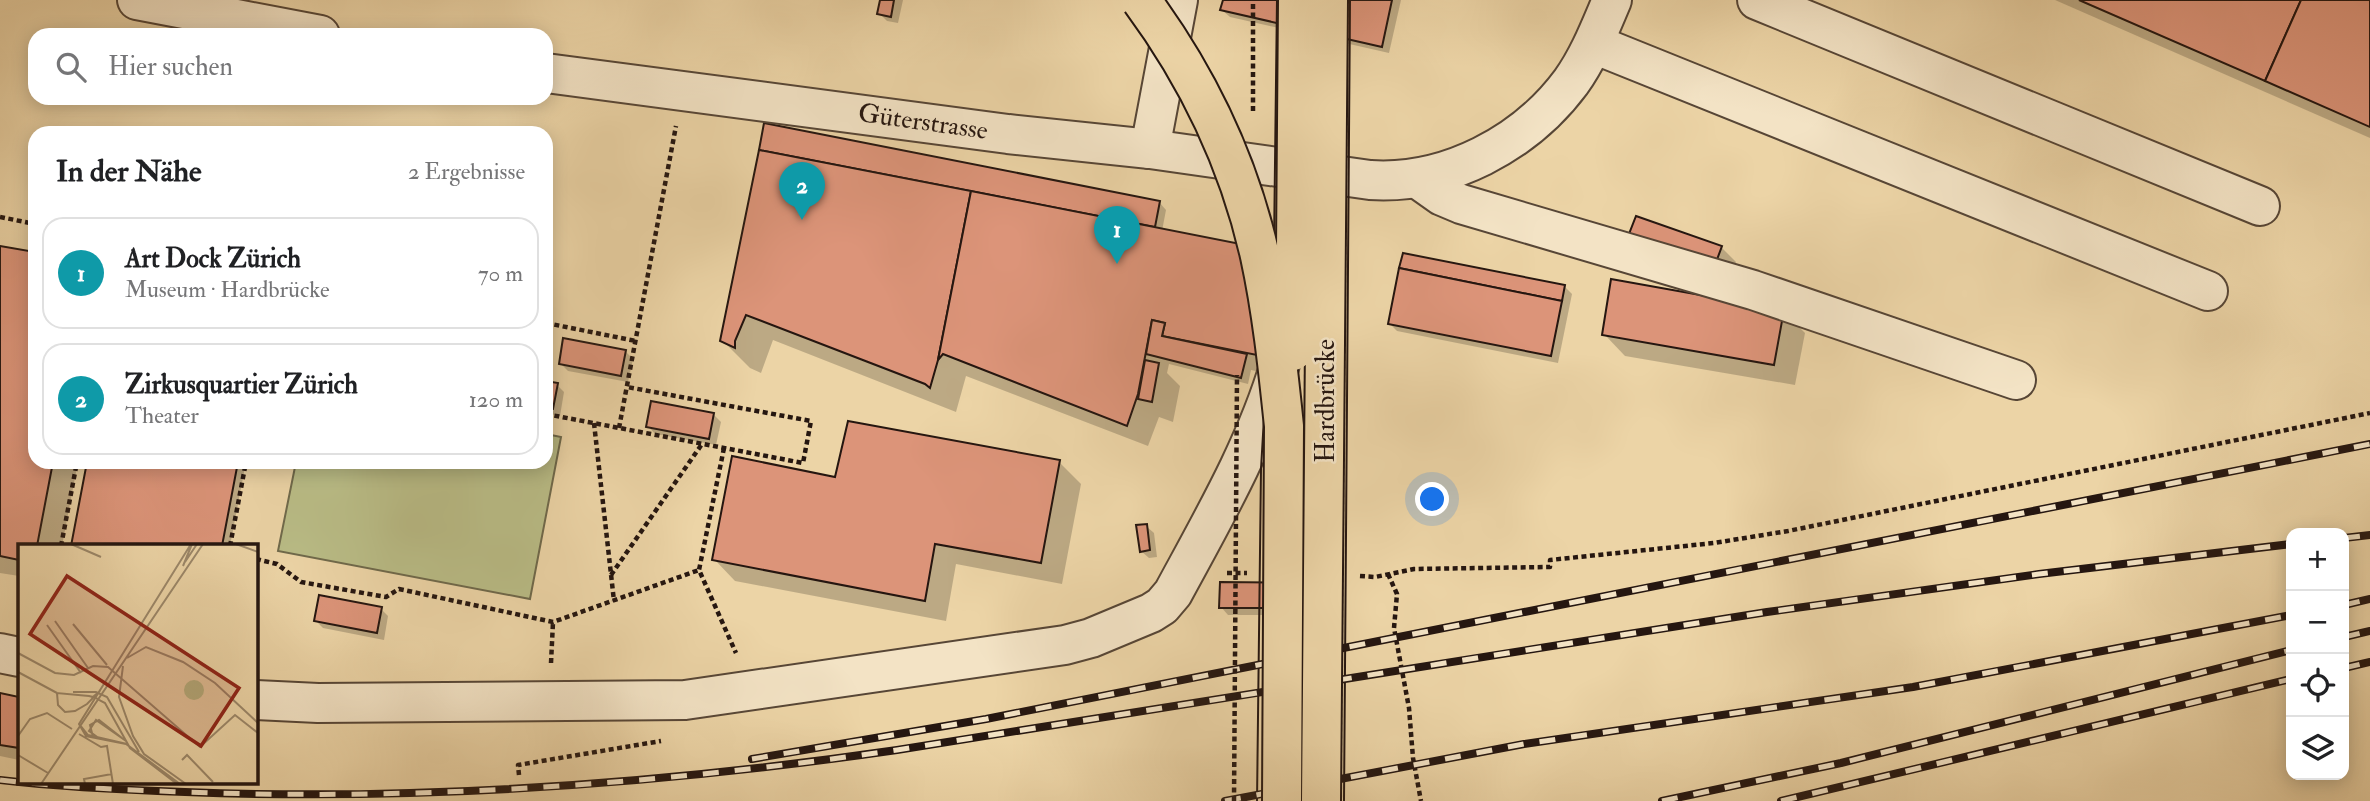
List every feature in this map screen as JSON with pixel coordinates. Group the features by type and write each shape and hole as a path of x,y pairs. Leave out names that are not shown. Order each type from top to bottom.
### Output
{"main road":[{"name":"Hardbrücke","path":"1141,0 1184,62 1224,141 1245,202 1260,257 1284,426"},
{"name":"Hardbrücke","path":"1282,801 1284,426 1292,365 1295,275 1298,0"},
{"name":"Hardbrücke","path":"1321,801 1328,0"}],"lane":[{"path":"137,0 283,28"},
{"path":"1150,149 1178,0"},
{"name":"Güterstrasse","path":"553,74 1008,134 1150,149 1379,181 1418,179 1474,159 1510,140 1559,98 1594,44 1612,0"},
{"path":"1757,0 2260,206"},
{"path":"1594,44 2208,291"},
{"path":"257,701 317,704 633,702 709,697 1074,644 1157,610 1173,593 1185,572 1254,437 1270,394 1291,320 1322,174"},
{"path":"1418,179 1442,196 1461,204 1753,290 2016,380"},
{"path":"0,653 18,657"}],"path":[{"path":"1253,119 1254,0"},
{"path":"619,428 683,91"},
{"path":"0,217 28,223"},
{"path":"553,324 636,341"},
{"path":"1234,801 1237,368"},
{"path":"553,415 803,463 811,421 627,387"},
{"path":"1348,576 1375,577 1414,569 1550,567 1550,560 1747,538 2370,413"},
{"path":"594,423 614,601"},
{"path":"611,575 702,444"},
{"path":"724,448 699,570 736,653"},
{"path":"61,544 76,469"},
{"path":"230,544 245,469"},
{"path":"257,559 277,564 301,582 386,597 399,589 553,622 699,570"},
{"path":"1185,572 1253,573"},
{"path":"1388,574 1396,594 1394,628 1409,708 1413,758 1421,801"},
{"path":"551,670 553,622"},
{"path":"519,775 518,765 670,740"}],"green space":[{"path":"553,435 561,437 530,599 278,551 295,469 553,469"}],"building":[{"path":"880,0 894,0 891,17 877,14"},
{"path":"1223,0 1392,0 1382,47 1220,10"},
{"path":"2079,0 2301,0 2265,81"},
{"path":"2301,0 2370,0 2370,127 2265,81"},
{"path":"764,123 1160,201 1155,227 759,150"},
{"path":"759,150 971,191 938,360 930,388 746,315 735,341 735,348 720,341"},
{"path":"971,191 1271,250 1272,358 1162,336 1165,323 1152,320 1138,394 1127,426 943,354 938,360"},
{"path":"1636,216 1722,246 1715,265 1629,234"},
{"path":"0,246 28,251 28,469 52,469 37,544 18,544 18,560 0,556"},
{"path":"1403,253 1565,285 1562,301 1399,268"},
{"path":"1399,268 1562,301 1551,356 1388,324"},
{"path":"1611,279 1784,310 1774,365 1602,335"},
{"path":"1152,320 1165,323 1162,336 1247,354 1241,378 1146,354"},
{"path":"563,338 626,350 621,376 559,364"},
{"path":"1145,360 1159,363 1152,402 1138,399"},
{"path":"553,382 558,383 553,409"},
{"path":"651,401 714,413 709,439 646,427"},
{"path":"848,421 1060,460 1041,563 935,544 925,601 712,560 732,456 835,477"},
{"path":"86,469 237,469 222,544 71,544"},
{"path":"1147,524 1150,550 1140,552 1136,525"},
{"path":"1220,582 1324,583 1324,618 1281,618 1280,608 1219,608"},
{"path":"319,595 382,607 377,633 314,621"},
{"path":"0,693 18,697 18,748 0,745"}],"tram line":[{"path":"1257,801 1261,469 1274,245 1277,0"},
{"path":"1344,801 1350,0"}],"railway":[{"path":"752,759 986,719 2370,444"},
{"path":"2349,537 2370,535"},
{"path":"46,784 162,791 363,794 542,787 720,772 897,750 1767,612 2039,574 2286,545"},
{"path":"2349,604 2370,599"},
{"path":"1225,801 1524,744 1913,687 2286,616"},
{"path":"2349,636 2370,631"},
{"path":"1662,801 1841,763 2286,651"},
{"path":"2349,667 2370,662"},
{"path":"1781,801 2286,680"},
{"path":"0,780 18,782"}],"place":[{"name":"Zirkusquartier Zürich","path":"802,220"},
{"name":"Art Dock Zürich","path":"1117,264"}]}
